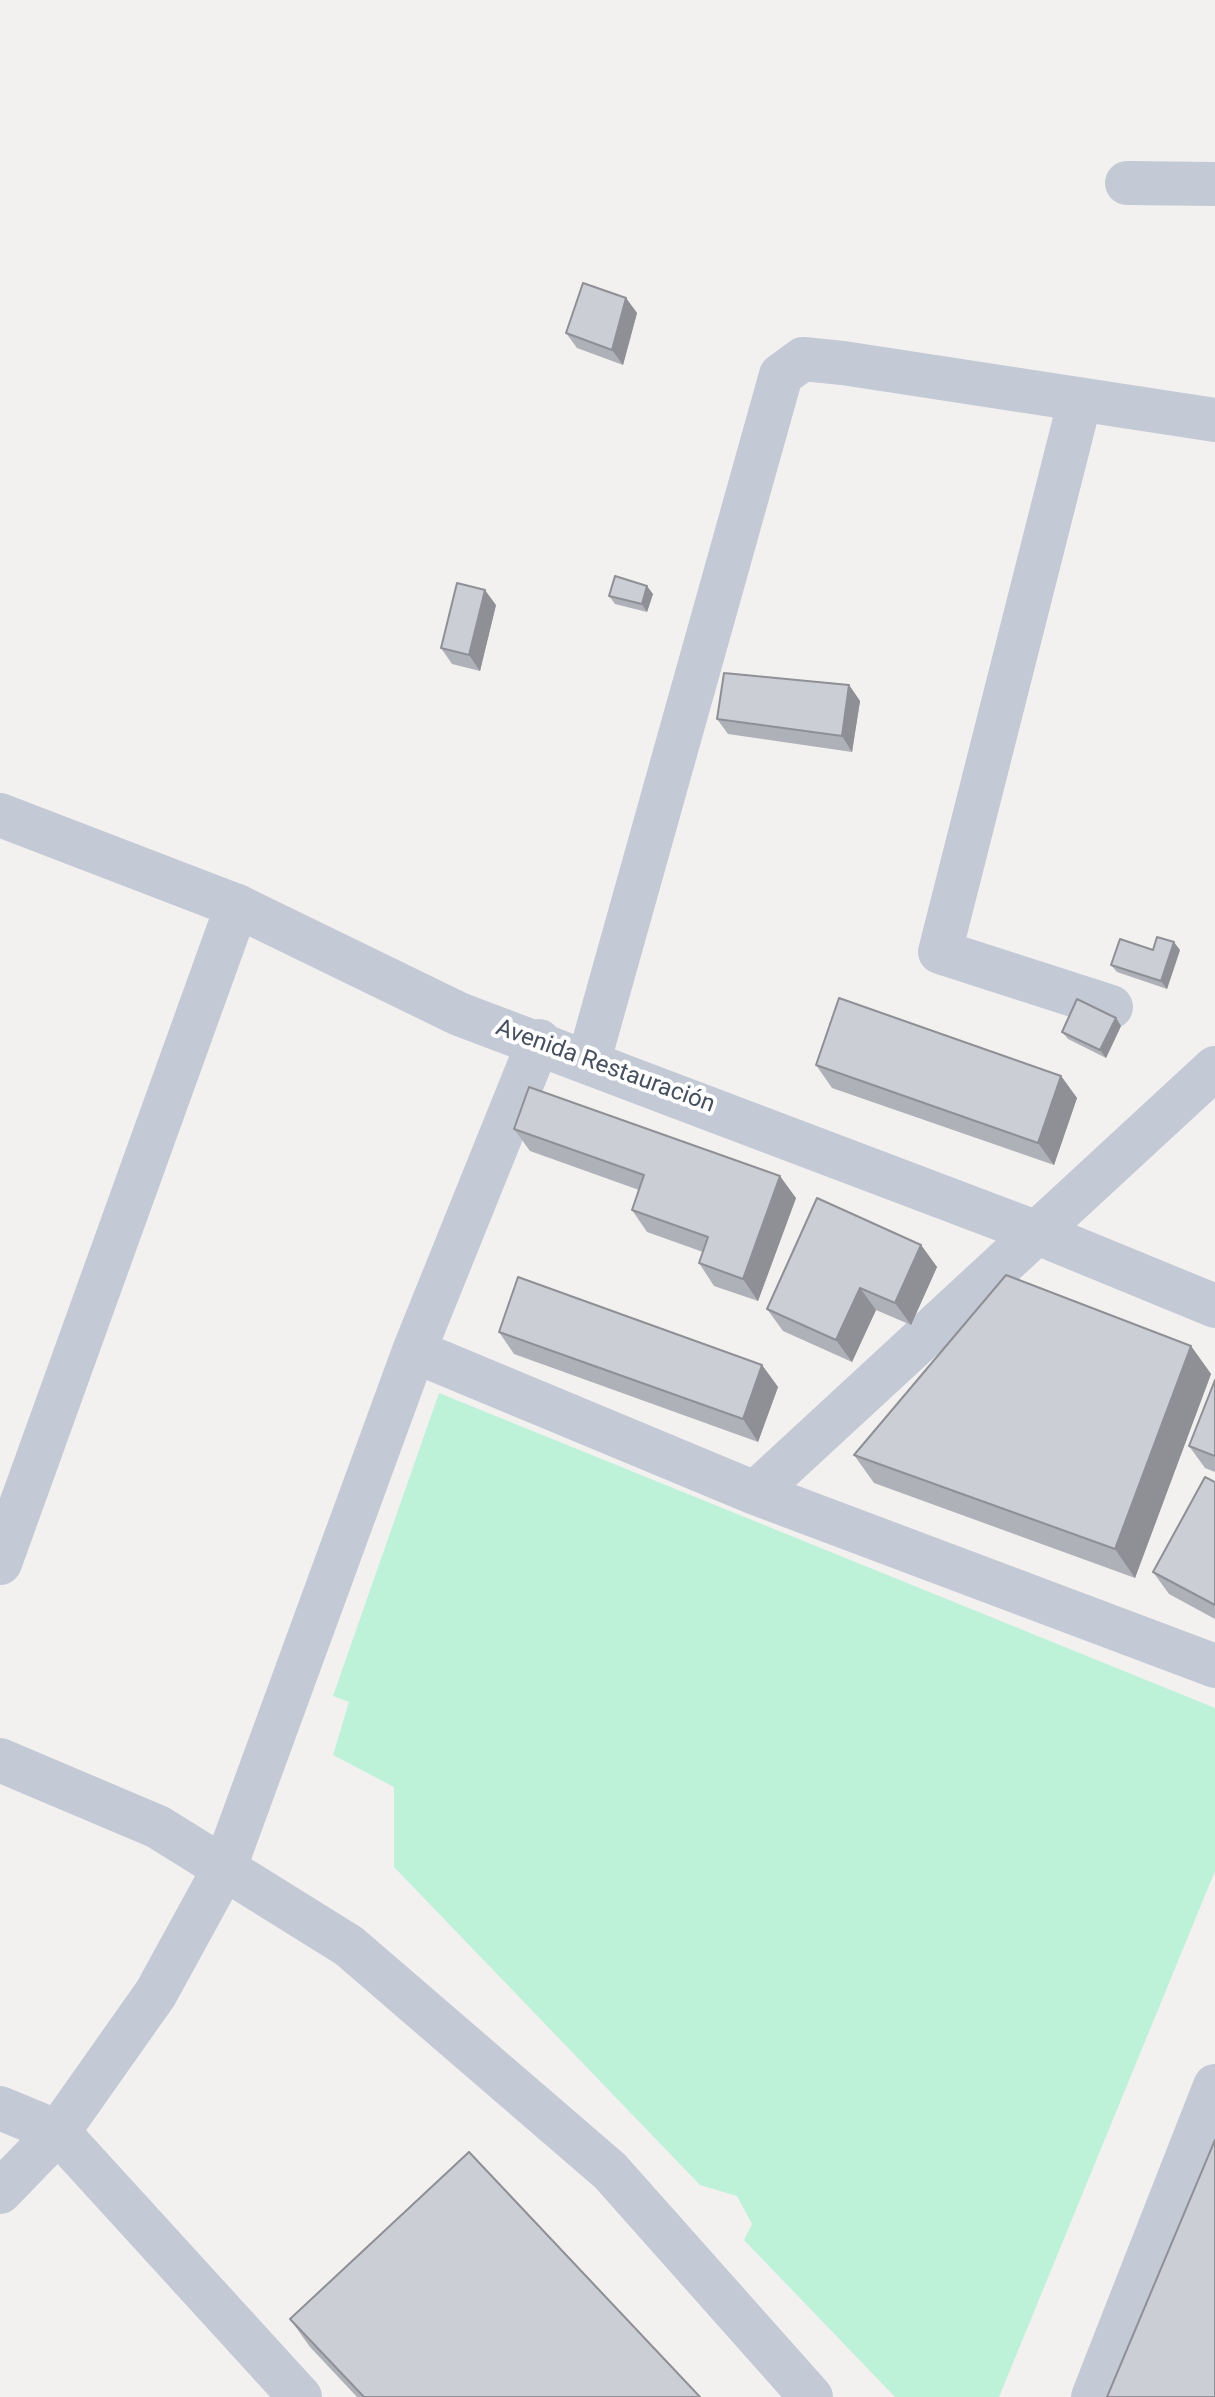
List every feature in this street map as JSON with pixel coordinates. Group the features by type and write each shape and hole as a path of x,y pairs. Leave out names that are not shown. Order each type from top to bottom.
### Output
{"street":[{"path":"1127,183 1215,184"},
{"path":"589,1060 781,375 803,359 1215,420"},
{"path":"1080,400 940,952 1111,1007"},
{"name":"Avenida Restauración","path":"0,815 237,906 459,1014 539,1041 1035,1232 1215,1306"},
{"path":"0,1563 237,906"},
{"path":"0,2192 58,2132 156,1993 225,1867 414,1351 539,1041"},
{"path":"755,1493 1215,1068"},
{"path":"414,1351 755,1493 1215,1666"},
{"path":"0,1760 158,1827 349,1946 610,2171 811,2397"},
{"path":"1093,2397 1215,2086"},
{"path":"0,2108 58,2132 300,2397"}],"green space":[{"path":"439,1393 1215,1708 1215,1871 999,2397 895,2397 744,2240 752,2224 737,2196 700,2185 394,1867 394,1787 333,1755 349,1702 333,1696"}],"building":[{"path":"583,283 626,298 612,350 566,333"},
{"path":"615,576 647,586 642,604 609,596"},
{"path":"457,583 485,590 469,655 441,648"},
{"path":"724,673 849,685 842,736 717,719"},
{"path":"1157,937 1174,942 1161,981 1111,965 1120,939 1153,950"},
{"path":"839,998 1061,1076 1038,1143 816,1065"},
{"path":"1077,999 1116,1018 1100,1050 1062,1032"},
{"path":"529,1087 780,1176 743,1279 699,1263 708,1237 632,1210 644,1175 514,1129"},
{"path":"817,1198 921,1245 895,1303 860,1288 836,1340 767,1309"},
{"path":"1006,1275 1191,1346 1115,1549 854,1455"},
{"path":"518,1277 762,1365 743,1419 499,1332"},
{"path":"1215,1380 1215,1456 1189,1446"},
{"path":"1205,1477 1215,1482 1215,1605 1153,1572"},
{"path":"1215,2140 1215,2397 1107,2397"},
{"path":"469,2152 700,2397 364,2397 290,2319"}]}
